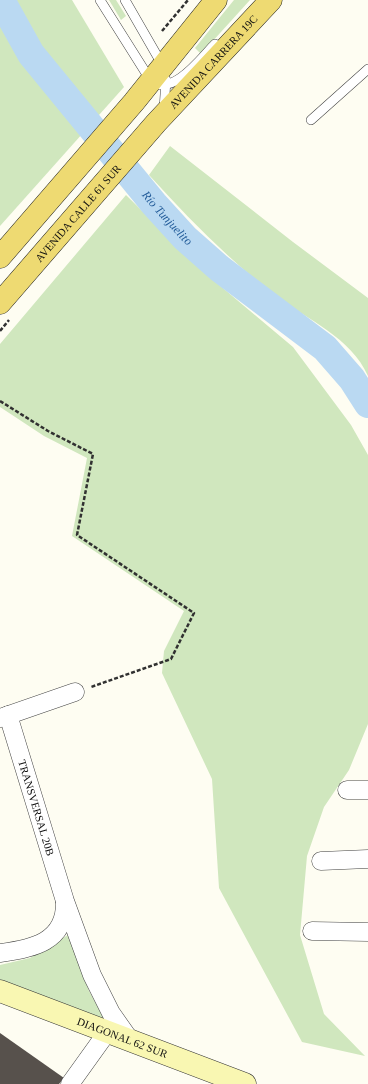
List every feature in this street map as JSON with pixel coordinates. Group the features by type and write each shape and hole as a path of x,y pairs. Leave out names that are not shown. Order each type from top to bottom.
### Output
{"main road":[{"path":"0,257 134,102 160,77 216,0"},
{"name":"AVENIDA CARRERA 19C","path":"160,119 271,0"},
{"name":"AVENIDA CALLE 61 SUR","path":"0,304 160,119"}],"street":[{"path":"4,716 75,692"},
{"name":"TRANSVERSAL 20B","path":"4,716 65,901 103,999 130,1040"},
{"path":"347,790 368,790"},
{"path":"321,861 368,860"},
{"name":"TRANSVERSAL 20B","path":"0,953 30,949 52,936 63,917 65,901"},
{"path":"312,931 368,932"},
{"name":"DIAGONAL 62 SUR","path":"0,991 108,1031 216,1079 245,1084"},
{"path":"70,1084 108,1031"}],"lane":[{"path":"100,0 160,77"},
{"path":"124,0 160,77 160,119"},
{"path":"160,77 179,58 226,0"},
{"path":"160,77 184,75 219,39"},
{"path":"311,120 368,69"}],"path":[{"path":"162,31 188,0"},
{"path":"0,401 48,431 93,454 76,535 194,613 171,659 75,692"}],"green space":[{"path":"0,0 72,0 124,87 0,226"},
{"path":"109,0 116,0 126,16 121,20"},
{"path":"234,0 250,0 201,54 195,48"},
{"path":"170,146 293,242 368,298 368,376 351,350 327,330 287,304 241,268 194,223 149,175"},
{"path":"126,195 205,273 293,347 351,425 368,455 368,724 349,770 324,807 307,856 300,935 324,1014 365,1056 302,1042 219,888 212,779 162,673 164,651 184,611 72,536 87,458 44,436 0,407 0,344"},
{"path":"68,935 89,991 106,1022 0,982 0,965 30,958"}],"building":[{"path":"0,1033 64,1078 59,1084 0,1084"}],"waterway":[{"name":"Río Tunjuelito","path":"1,0 31,54 154,204 185,238 219,268 325,348 352,379 368,404"}]}
